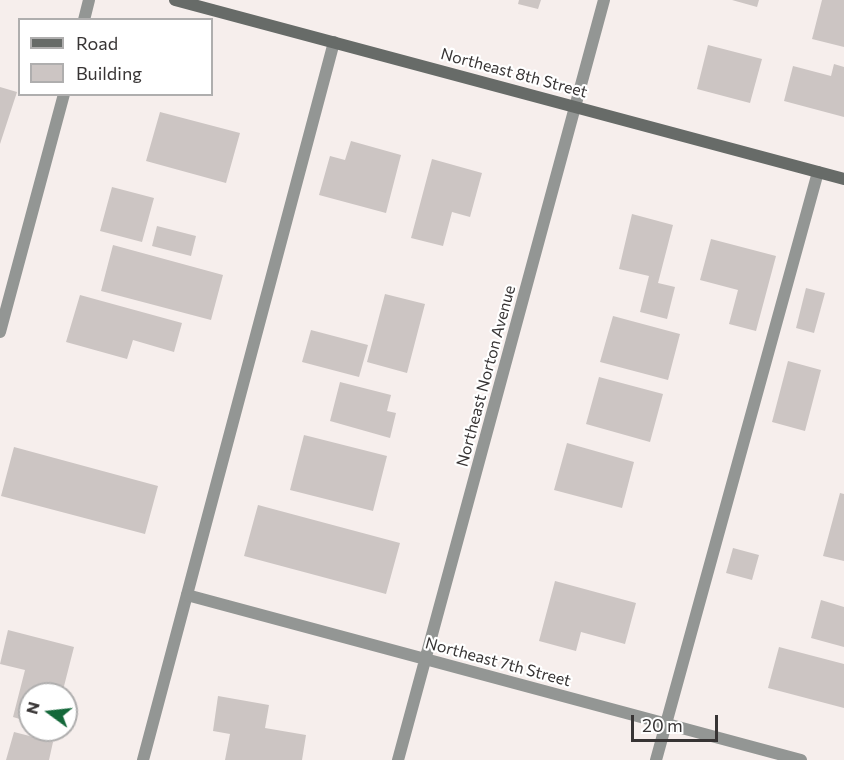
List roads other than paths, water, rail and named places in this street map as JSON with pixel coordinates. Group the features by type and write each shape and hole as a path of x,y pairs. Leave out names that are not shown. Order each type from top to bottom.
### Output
{"main road":[{"name":"Northeast 8th Street","path":"175,0 844,179"}],"street":[{"path":"84,18 89,0"},
{"name":"Northeast Norton Avenue","path":"398,760 604,0"},
{"path":"142,760 188,595 334,42"},
{"path":"0,332 63,96"},
{"path":"656,760 818,172"},
{"name":"Northeast 7th Street","path":"188,595 801,760"}]}
